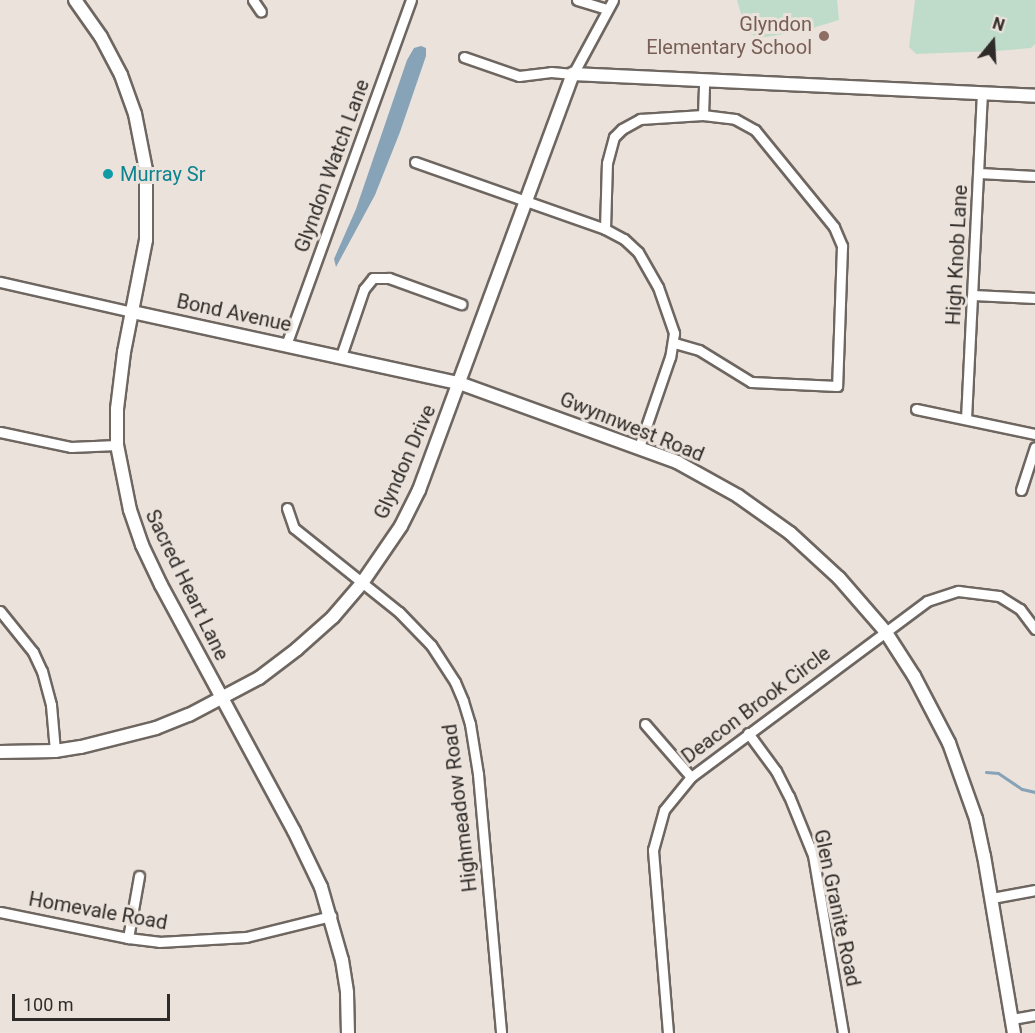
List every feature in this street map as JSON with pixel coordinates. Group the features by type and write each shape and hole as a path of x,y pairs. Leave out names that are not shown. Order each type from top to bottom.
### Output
{"street":[{"name":"Sacred Heart Lane","path":"75,0 112,56 128,93 142,144 148,217 142,265 119,379 117,445 127,501 142,545 311,863 331,915 346,982 348,1033"},
{"path":"253,0 261,12"},
{"name":"Glyndon Watch Lane","path":"286,345 411,0"},
{"path":"577,0 607,9"},
{"name":"Glyndon Drive","path":"0,753 55,751 120,739 156,728 222,699 259,678 297,649 333,617 362,583 391,542 419,490 573,74 613,0"},
{"path":"464,57 519,76 551,72 1035,96"},
{"path":"703,115 704,81"},
{"name":"High Knob Lane","path":"966,419 982,93"},
{"path":"605,229 607,163 614,137 622,129 640,119 703,115 735,119 755,130 834,227 842,246 837,386 751,382 731,373 699,350 674,343"},
{"path":"414,162 605,229 624,239 645,261 672,323 674,343 639,447"},
{"path":"979,173 1035,176"},
{"path":"341,356 364,289 373,278 389,278 461,304"},
{"name":"Bond Avenue","path":"0,282 459,383"},
{"path":"973,295 1035,298"},
{"name":"Gwynnwest Road","path":"459,383 639,447 712,480 770,517 839,578 885,631 914,676 949,743 976,819 992,898 1014,1033"},
{"path":"915,409 1035,434"},
{"path":"0,432 71,447 117,445"},
{"path":"1021,490 1035,447"},
{"name":"Highmeadow Road","path":"287,508 294,528 399,612 431,645 455,682 463,701 470,724 478,774 501,1033"},
{"name":"Deacon Brook Circle","path":"668,1033 653,850 664,810 690,777 927,601 958,591 973,591 999,596 1020,609 1035,629"},
{"path":"0,611 33,652 42,671 51,705 55,751"},
{"path":"645,724 690,777"},
{"name":"Glen Granite Road","path":"748,733 776,771 789,796 813,855 843,1033"},
{"path":"128,939 139,876"},
{"path":"992,898 1035,890"},
{"name":"Homevale Road","path":"0,912 128,939 187,942 246,937 331,915"},
{"path":"1012,1018 1035,1015"}],"green space":[{"path":"737,0 837,0 839,20 803,31 759,38 746,31"},
{"path":"915,0 1035,0 1035,44 1031,48 997,51 916,54 909,47"}],"water":[{"path":"421,46 426,48 426,56 400,132 375,195 336,267 334,259 356,209 407,60 414,48"}],"waterway":[{"path":"986,772 998,773 1022,789 1035,792"}],"place":[{"name":"Glyndon Elementary School","path":"824,36"},
{"name":"Murray Sr","path":"108,174"}]}
